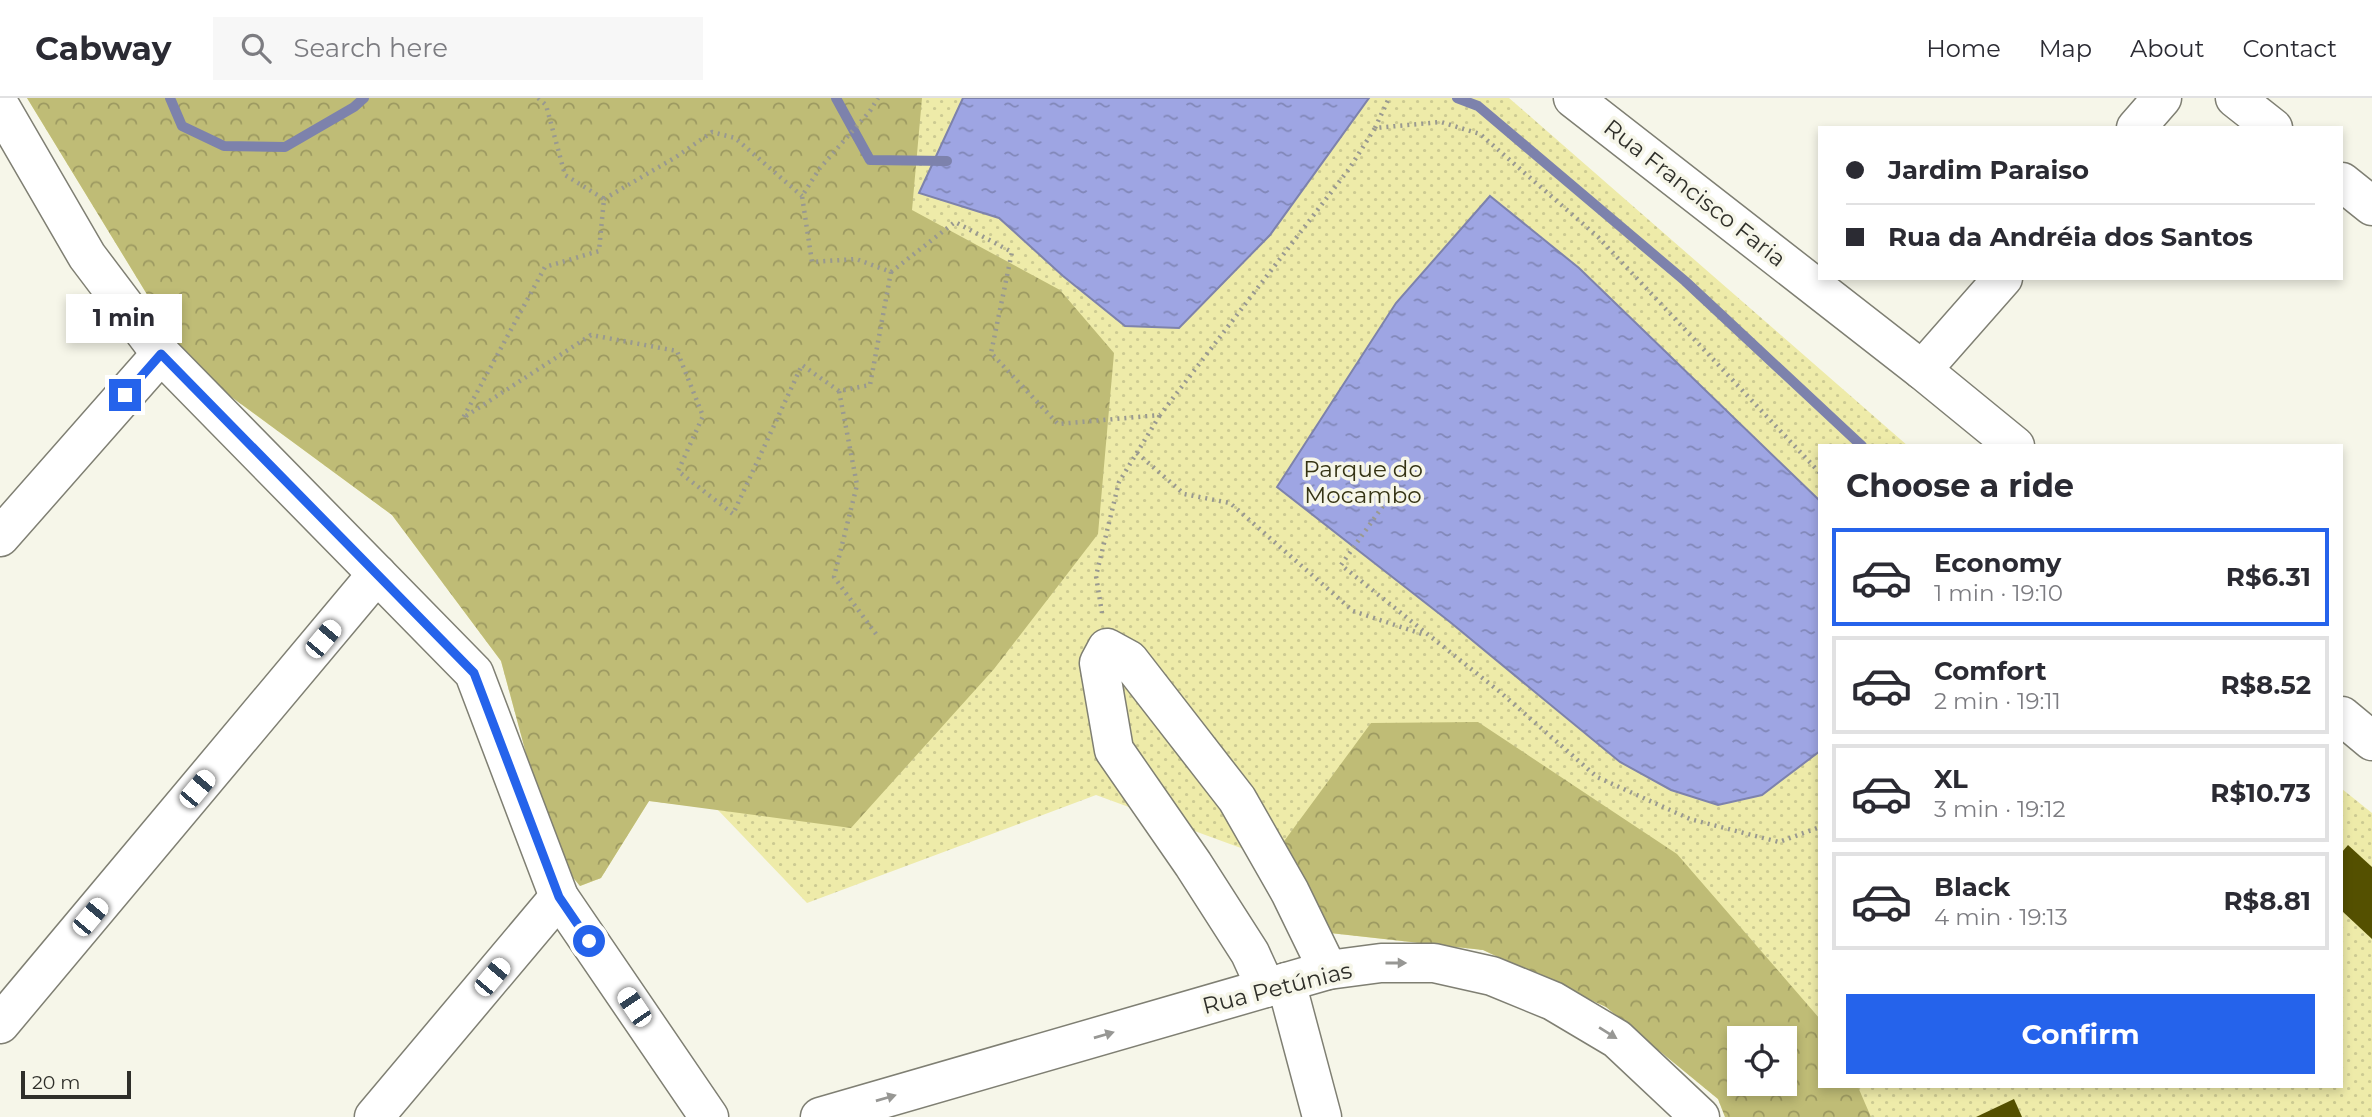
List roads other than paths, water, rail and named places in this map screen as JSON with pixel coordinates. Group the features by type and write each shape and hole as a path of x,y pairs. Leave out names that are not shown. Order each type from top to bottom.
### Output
{"street":[{"name":"Rua Francisco Faria","path":"1573,98 1922,370 2013,444"},
{"path":"2138,126 2162,98"},
{"path":"2235,98 2270,126"},
{"path":"0,106 88,256 161,354 474,673 559,897 709,1117"},
{"path":"2343,183 2372,206"},
{"path":"1922,370 2001,280"},
{"path":"0,537 161,354"},
{"path":"0,1024 377,574"},
{"path":"1322,1117 1276,985 1250,953 1193,864 1114,750 1099,663 1107,648 1129,660 1237,799 1290,892 1328,970"},
{"path":"2343,717 2372,741"},
{"path":"374,1117 559,897"},
{"name":"Rua Petúnias","path":"820,1117 1328,970 1381,963 1434,963 1492,976 1553,1000 1617,1039 1700,1117"}],"water":[{"path":"963,98 1369,98 1270,235 1179,328 1125,326 1063,276 999,218 919,193"},
{"path":"1490,196 1579,268 1818,499 1818,753 1762,795 1718,805 1671,790 1620,762 1450,622 1277,487 1396,303"}],"waterway":[{"path":"170,98 182,126 224,146 285,147 354,107 364,98"},
{"path":"836,98 870,160 947,161"},
{"path":"1457,98 1478,106 1685,281 1860,444"}],"park label":[{"name":"Parque do Mocambo","path":"1363,482"}]}
